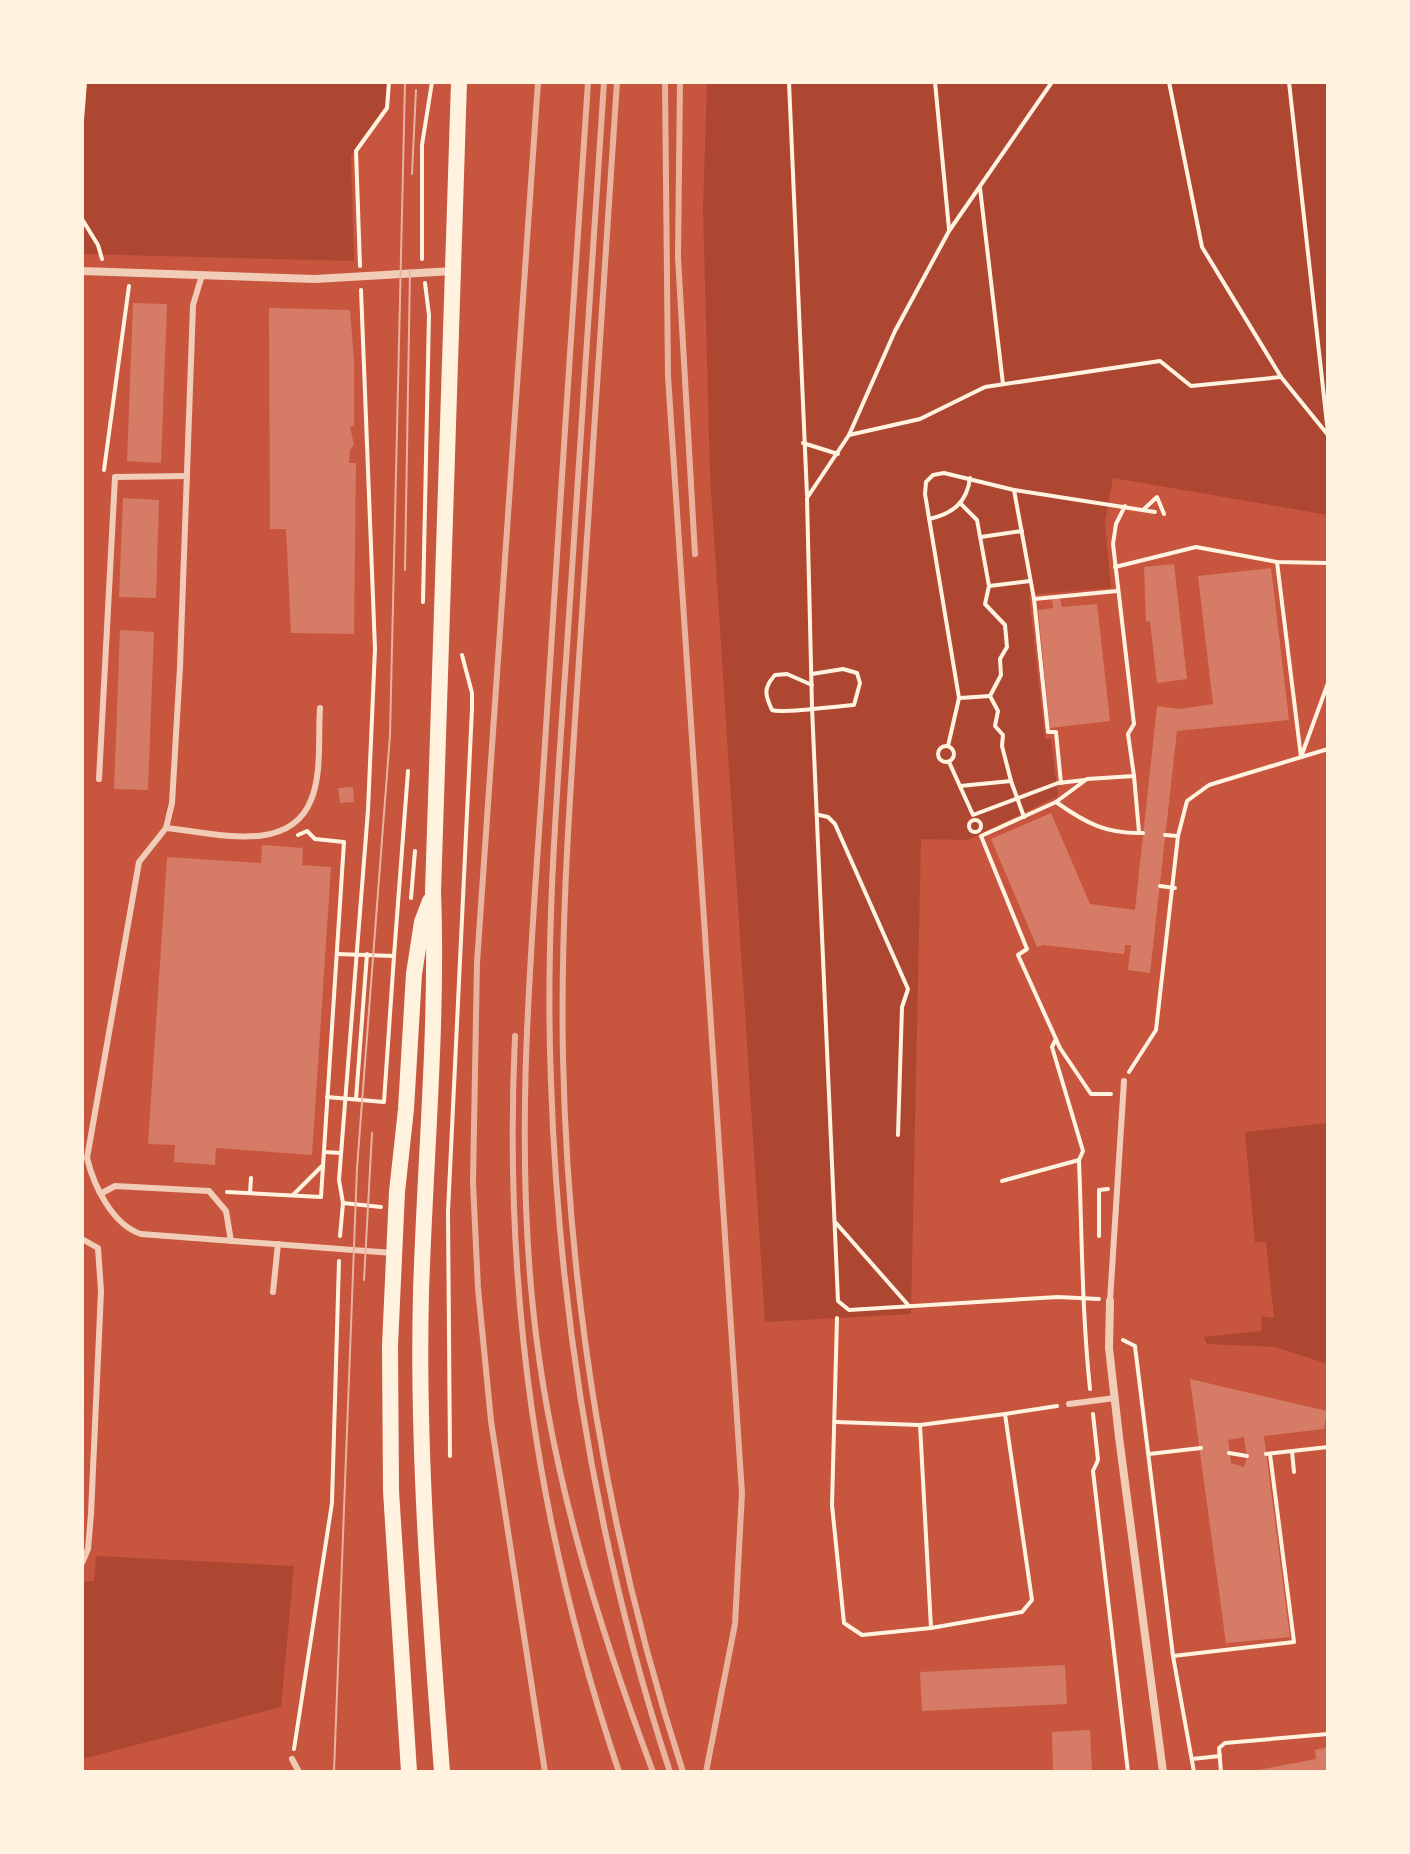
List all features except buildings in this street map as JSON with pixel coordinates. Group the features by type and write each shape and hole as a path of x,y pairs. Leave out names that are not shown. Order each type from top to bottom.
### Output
{"main road":[{"path":"442,1772 426,1548 423,1256 436,956 433,892 459,82"},
{"path":"409,1772 391,1491 393,1253 417,950 433,892"},
{"path":"393,1253 423,1256"}],"street":[{"path":"82,271 315,279 455,271"},
{"path":"1110,1301 1109,1334 1115,1398 1163,1772"}],"lane":[{"path":"202,275 193,305 172,803 166,828 139,862 89,1138 89,1169 116,1219 129,1231 393,1253"},
{"path":"99,779 115,477 187,476"},
{"path":"166,828 266,836 292,826 312,799 320,708"},
{"path":"1110,1301 1124,1081"},
{"path":"102,1193 115,1186 209,1191 226,1211 231,1241"},
{"path":"82,1239 98,1248 101,1291 91,1514 88,1549 82,1563"},
{"path":"273,1292 278,1244"},
{"path":"1069,1404 1115,1398"},
{"path":"292,1759 299,1772"}],"path":[{"path":"82,120 85,82"},
{"path":"292,1759 332,1503 343,1203 339,1180 368,810 375,649 356,151 387,108 389,82"},
{"path":"422,612 429,315 423,273 422,145 432,82"},
{"path":"789,82 838,1301 849,1310 1082,1297 1110,1301"},
{"path":"935,82 949,231"},
{"path":"807,498 849,435 895,331 949,231 1052,82"},
{"path":"1169,82 1202,247 1281,377 1328,434"},
{"path":"1289,82 1328,434"},
{"path":"980,185 1003,384"},
{"path":"82,219 98,245 102,259"},
{"path":"103,476 129,289"},
{"path":"849,435 920,419 985,387 1160,361 1169,364 1191,386 1281,377"},
{"path":"803,443 838,454"},
{"path":"949,762 954,755 948,746 959,698 929,519 926,482 933,475 944,473 1014,490 1155,512"},
{"path":"929,519 954,511 970,478"},
{"path":"1014,490 1034,599 1048,732 1056,732 1061,783"},
{"path":"1143,510 1157,497 1164,514"},
{"path":"960,503 977,520 989,586 985,604 1005,625 1007,647 1000,659 1001,675 990,696"},
{"path":"1056,802 1082,821 1129,836 1141,832 1128,734 1134,724 1133,709 1115,567 1114,533 1125,506"},
{"path":"981,537 1022,531"},
{"path":"1115,567 1196,547 1277,562 1328,563"},
{"path":"1277,562 1301,757"},
{"path":"989,586 1030,581"},
{"path":"1034,599 1117,591"},
{"path":"450,1456 448,1212 472,709 472,693 462,655"},
{"path":"812,674 843,669 857,673 860,683 854,705 812,707 782,713 772,710 765,697 766,684 775,675 787,674 812,685"},
{"path":"1301,757 1328,683"},
{"path":"959,698 990,696"},
{"path":"990,696 998,711 995,726 1003,735 1002,746 1024,817"},
{"path":"948,746 941,748 938,757 949,762 974,817 980,823 980,834 1027,949 1018,955 1056,1039 1091,1094 1123,1095"},
{"path":"1124,1081 1138,1052 1156,1030 1175,888 1178,836 1187,801 1196,792 1328,749"},
{"path":"327,1097 384,1102 408,771"},
{"path":"1087,779 1056,802 1024,817 980,834 969,828 974,817 1061,783 1087,779 1134,776"},
{"path":"959,786 1011,781"},
{"path":"819,815 828,817 835,824 908,989 902,1007 898,1135"},
{"path":"240,1193 321,1197 344,842 315,839 309,833"},
{"path":"1165,835 1178,836"},
{"path":"410,911 416,838"},
{"path":"1160,886 1175,888"},
{"path":"337,954 394,956"},
{"path":"356,1099 367,954"},
{"path":"1056,1039 1052,1047 1083,1151 1079,1160 1085,1271 1082,1297 1098,1460 1093,1471 1128,1772"},
{"path":"324,1152 341,1153"},
{"path":"1002,1181 1079,1160"},
{"path":"293,1195 323,1165"},
{"path":"250,1193 251,1178"},
{"path":"343,1203 396,1208"},
{"path":"425,1210 448,1212"},
{"path":"835,1222 873,1261 909,1306"},
{"path":"837,1318 832,1505 844,1623 862,1635 931,1628 1022,1612 1032,1600 1005,1414"},
{"path":"1109,1334 1135,1346 1173,1656 1194,1772"},
{"path":"836,1422 920,1425 1069,1404"},
{"path":"920,1425 931,1628"},
{"path":"1173,1656 1294,1642 1268,1454 1328,1447"},
{"path":"1149,1454 1201,1448"},
{"path":"1292,1451 1294,1472"},
{"path":"1229,1453 1247,1456"},
{"path":"1221,1772 1219,1748 1225,1743 1328,1734"},
{"path":"1192,1759 1220,1756"}],"shaded area":[{"path":"82,82 387,82 385,107 351,156 354,261 82,254"},
{"path":"707,82 1328,82 1328,515 1113,478 1105,522 1111,588 1029,595 1045,739 1051,739 1058,796 968,840 921,839 911,1314 765,1322 710,475 703,209"},
{"path":"1328,1123 1328,1364 1275,1347 1207,1344 1204,1337 1261,1331 1262,1316 1274,1318 1266,1242 1255,1242 1245,1132"},
{"path":"96,1556 294,1566 281,1707 82,1759 82,1581 94,1581"}],"tram line":[{"path":"334,1772 357,1168 390,735 405,82"},
{"path":"412,174 416,90"},
{"path":"405,570 410,270"},
{"path":"364,1280 372,1133"}],"railway":[{"path":"538,82 477,963 473,1183 478,1288 491,1421 545,1772"},
{"path":"588,82 530,965 525,1171 533,1308 540,1368 563,1486 613,1659 653,1772"},
{"path":"604,82 553,864 551,1082 563,1257 586,1431 622,1603 670,1772"},
{"path":"617,82 568,843 563,950 563,1057 573,1238 597,1419 633,1597 683,1772"},
{"path":"665,82 668,376 742,1493 735,1624 706,1772"},
{"path":"680,82 678,257 695,554"},
{"path":"515,1036 515,1225 521,1317 532,1409 566,1590 590,1681 619,1772"}]}
